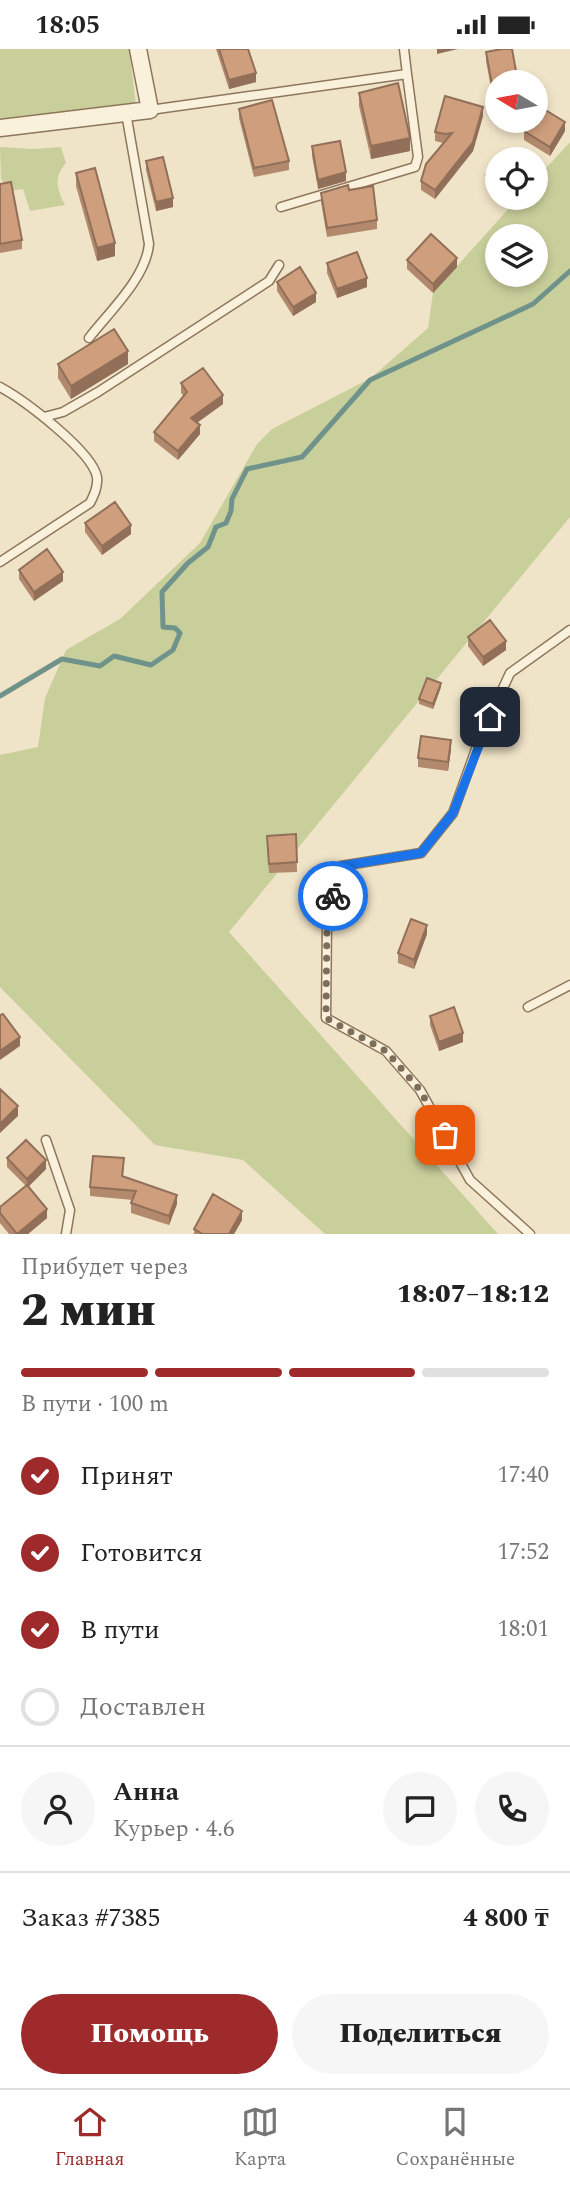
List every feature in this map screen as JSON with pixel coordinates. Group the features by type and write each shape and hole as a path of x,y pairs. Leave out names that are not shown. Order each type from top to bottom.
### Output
{"street":[{"path":"0,128 150,110 138,49"}],"lane":[{"path":"281,207 415,167 418,157 404,49"},
{"path":"150,110 407,74"},
{"path":"89,338 138,276 148,259 149,244 126,113"},
{"path":"44,417 63,412 98,392 269,281 279,265"},
{"path":"0,387 44,417 90,461 97,478 96,494 90,503 0,562"},
{"path":"530,1234 471,1180 420,1090 386,1051 326,1018 327,921 341,866 421,853 453,813 480,738 510,673 570,630"},
{"path":"528,1007 570,985"},
{"path":"47,1140 70,1210 66,1234"}],"green space":[{"path":"0,49 129,49 136,104 0,119"},
{"path":"570,142 570,517 229,932 498,1234 325,1234 243,1160 155,1145 0,987 0,755 38,747 45,698 66,650 120,619 200,543 257,444 272,429 371,378 428,328 433,293 485,235 485,287 548,287 548,224 495,224 507,210 548,210 548,166"},
{"path":"0,147 61,147 66,163 59,174 58,184 65,205 30,211 23,189 11,191 1,179"}],"building":[{"path":"219,49 248,49 256,73 229,80"},
{"path":"512,49 516,70 489,70 486,52"},
{"path":"398,83 410,138 371,146 359,93"},
{"path":"445,96 483,107 473,142 435,190 421,181 426,164 452,133 435,132"},
{"path":"272,100 289,161 254,168 239,109"},
{"path":"548,112 565,122 550,147 527,133 548,133"},
{"path":"340,141 346,172 318,180 312,146"},
{"path":"163,157 173,198 156,202 146,161"},
{"path":"95,168 115,243 97,248 76,173"},
{"path":"11,182 22,240 0,244 0,184"},
{"path":"348,185 349,190 373,186 377,220 327,228 321,193"},
{"path":"431,234 457,258 433,284 407,260"},
{"path":"357,252 367,278 337,289 327,263"},
{"path":"300,267 316,293 293,307 277,282"},
{"path":"114,329 128,351 71,386 58,364"},
{"path":"203,368 223,395 191,418 200,425 178,451 154,432 187,392 181,383"},
{"path":"115,502 131,525 102,546 85,523"},
{"path":"47,549 63,572 34,592 19,570"},
{"path":"490,620 506,641 483,657 468,637"},
{"path":"427,678 441,683 433,704 419,699"},
{"path":"421,736 451,740 448,762 418,758"},
{"path":"296,834 297,862 269,864 267,836"},
{"path":"411,919 427,925 414,960 398,953"},
{"path":"454,1007 463,1033 439,1042 430,1016"},
{"path":"3,1014 20,1037 0,1051 0,1015"},
{"path":"0,1089 18,1106 0,1124"},
{"path":"26,1140 46,1160 27,1179 7,1158"},
{"path":"93,1156 124,1158 122,1176 177,1195 169,1216 131,1203 136,1191 90,1187"},
{"path":"27,1185 47,1209 17,1234 0,1213 0,1207"},
{"path":"213,1194 242,1211 229,1234 203,1234 194,1229"}],"waterway":[{"path":"0,696 62,659 100,666 114,656 151,665 173,650 180,633 175,628 163,627 162,592 188,563 208,547 216,527 226,523 232,499 247,469 302,457 370,380 533,304 570,271"}],"way so far":[{"path":"333,896 327,921 326,1018 386,1051 420,1090 445,1135"}],"route":[{"path":"333,896 341,866 421,853 453,813 490,717"}]}
